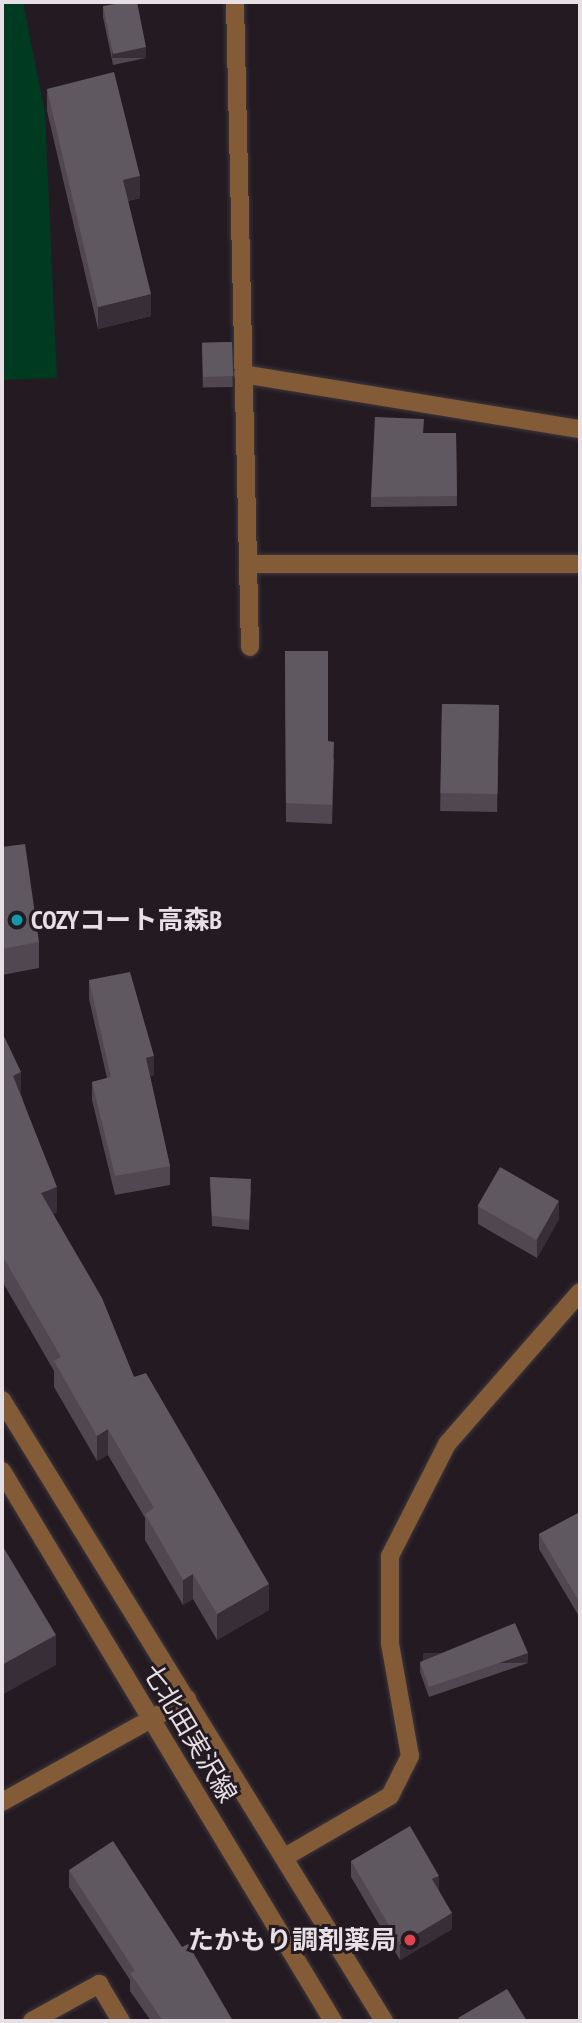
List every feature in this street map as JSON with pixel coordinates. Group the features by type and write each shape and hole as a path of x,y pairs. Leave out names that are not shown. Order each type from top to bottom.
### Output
{"street":[{"path":"235,2 250,647"},
{"path":"243,374 580,429"},
{"path":"248,564 580,564"},
{"path":"285,1857 390,1796 410,1756 390,1644 390,1556 447,1444 580,1292"},
{"path":"2,1400 384,2021"},
{"name":"七北田実沢線","path":"2,1471 333,2021"},
{"path":"2,1802 187,1699"},
{"path":"32,2021 99,1984 121,2021"}],"green space":[{"path":"2,2 23,2 45,112 57,378 2,380"}],"building":[{"path":"137,2 146,47 113,54 103,6"},
{"path":"114,72 140,176 123,180 151,294 98,307 47,89"},
{"path":"232,342 233,376 203,377 202,343"},
{"path":"375,417 424,419 423,433 456,433 457,496 371,497"},
{"path":"285,651 328,651 328,741 334,742 332,805 286,803"},
{"path":"442,704 499,705 497,794 440,793"},
{"name":"COZYコート高森B","path":"25,844 39,942 2,949 2,847"},
{"path":"130,972 154,1056 146,1058 170,1166 115,1176 92,1082 111,1077 89,980"},
{"path":"2,1032 21,1072 13,1076 57,1187 41,1193 102,1298 134,1377 146,1373 269,1584 217,1614 193,1574 183,1580 145,1514 154,1508 108,1429 97,1436 54,1361 61,1357 2,1255"},
{"path":"500,1167 559,1201 536,1240 478,1206"},
{"path":"210,1177 251,1179 249,1220 212,1216"},
{"path":"580,1512 580,1603 539,1534"},
{"path":"2,1545 56,1635 2,1665"},
{"path":"515,1623 528,1653 429,1687 420,1662"},
{"path":"410,1826 439,1876 432,1879 452,1913 400,1944 351,1861"},
{"path":"113,1841 182,1947 188,1944 233,2021 163,2021 130,1973 135,1971 69,1870"},
{"path":"507,1989 527,2021 461,2021 458,2018"}],"place":[{"name":"COZYコート高森B","path":"17,920"},
{"name":"たかもり調剤薬局","path":"410,1940"}]}
